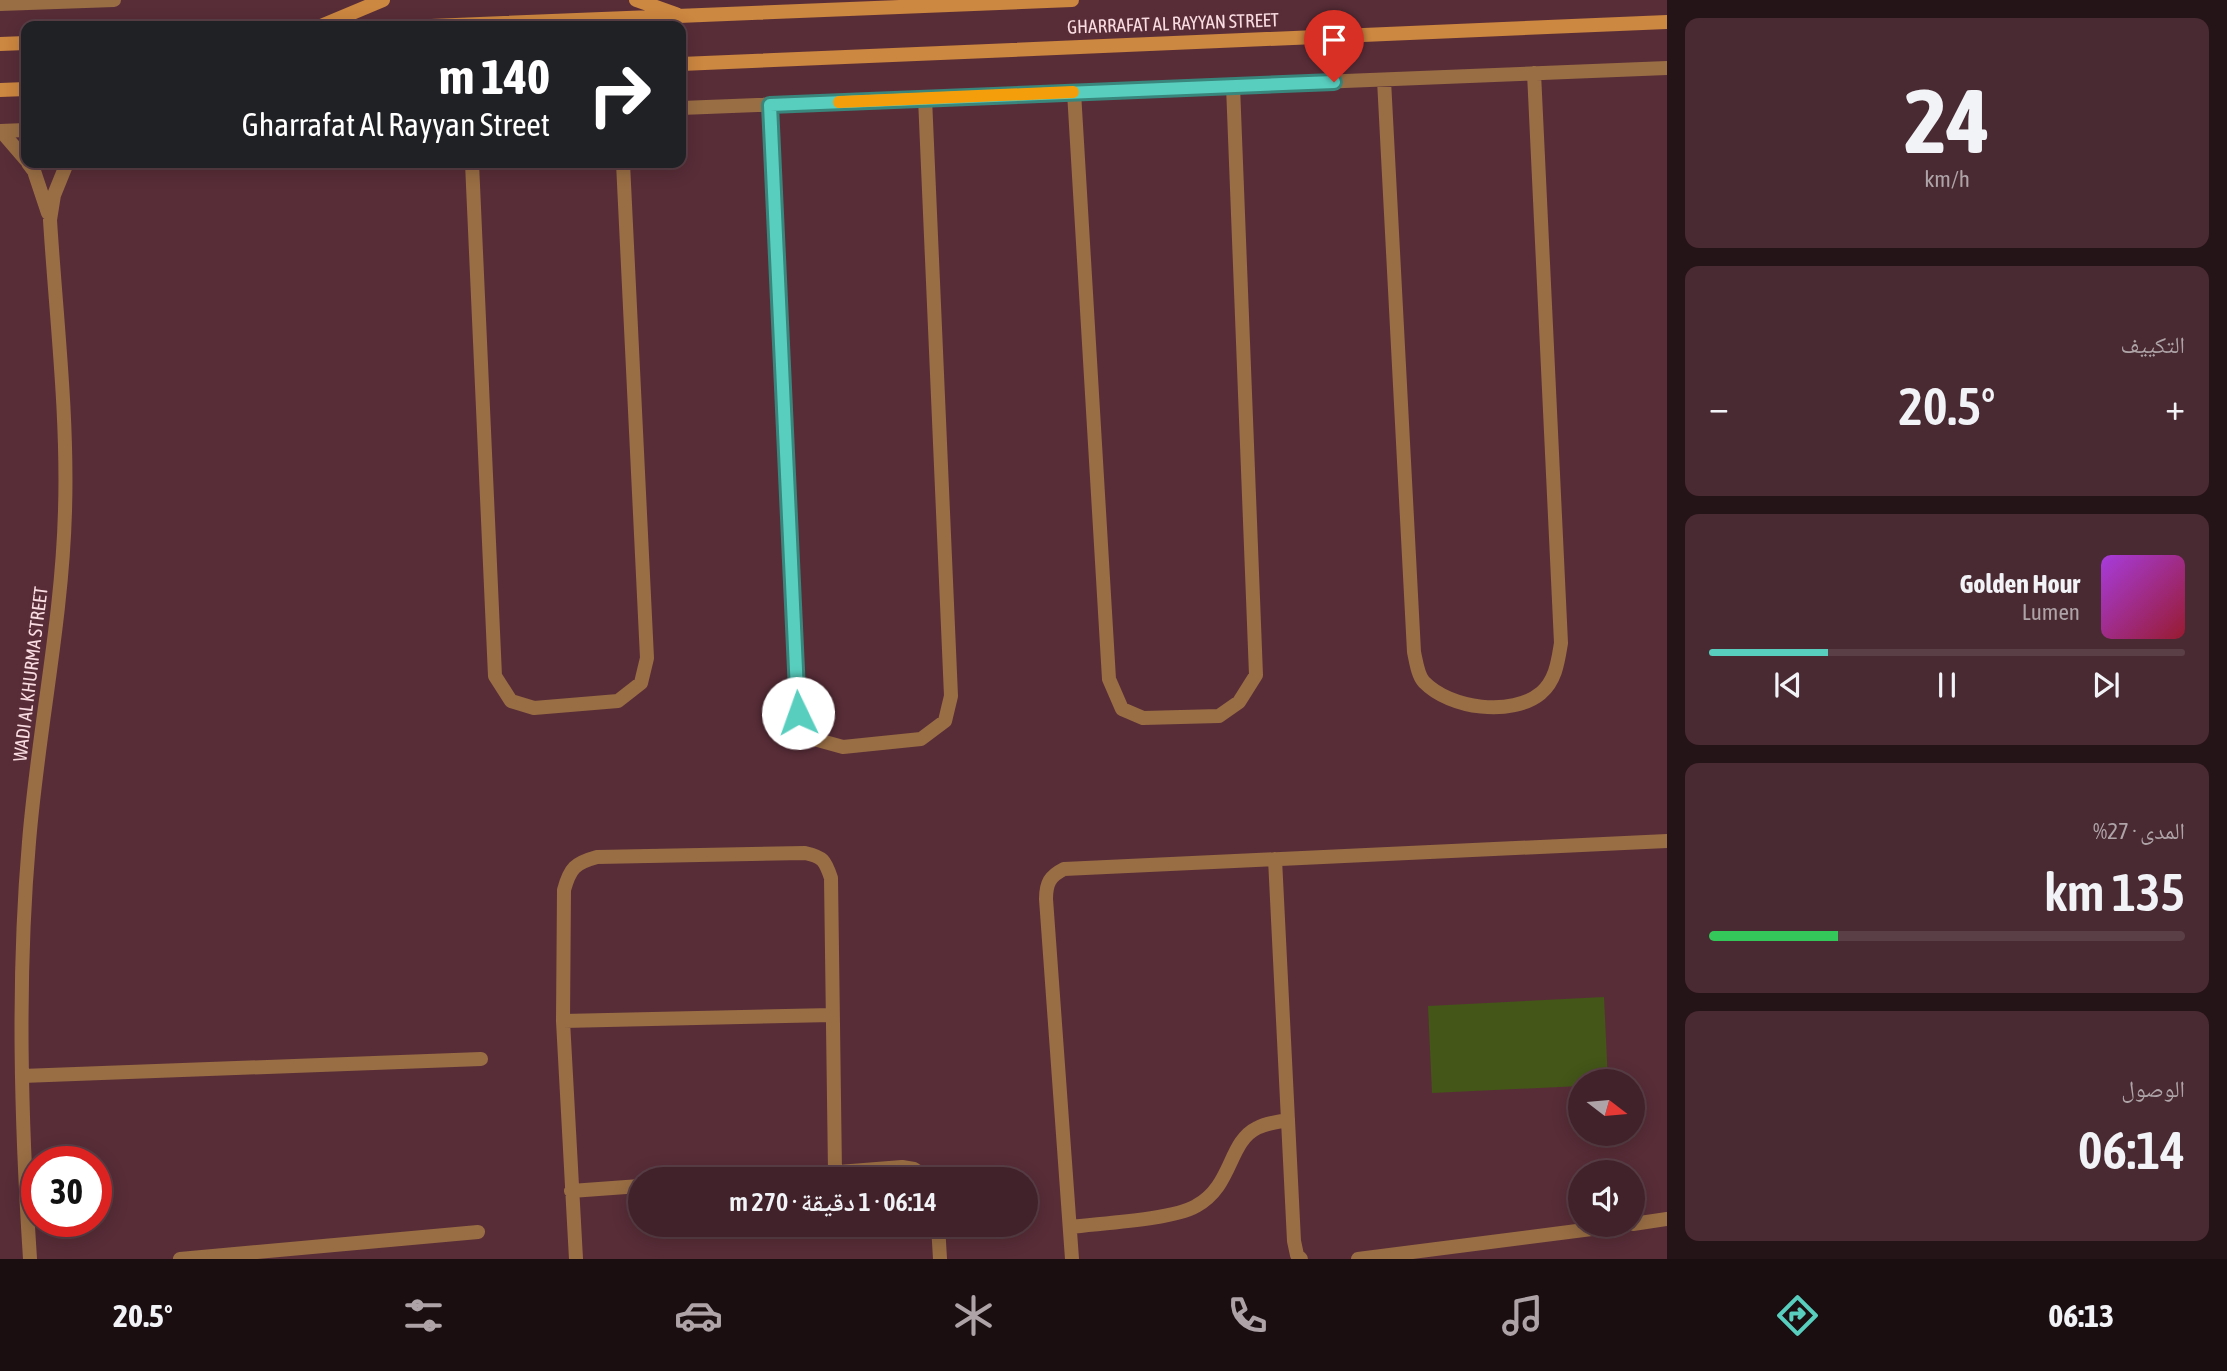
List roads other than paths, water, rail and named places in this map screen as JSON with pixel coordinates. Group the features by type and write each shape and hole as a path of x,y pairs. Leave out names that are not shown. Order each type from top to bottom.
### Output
{"main road":[{"path":"333,21 383,0"},
{"path":"636,0 684,17"},
{"name":"GHARRAFAT AL RAYYAN STREET","path":"572,21 1072,0"},
{"name":"GHARRAFAT AL RAYYAN STREET","path":"686,64 1667,22"},
{"path":"0,44 21,43"},
{"path":"0,90 21,89"}],"street":[{"path":"0,4 114,0"},
{"path":"686,108 1667,68"},
{"path":"1384,80 1414,652 1422,681 1447,698 1473,707 1519,705 1542,692 1557,670 1561,643 1534,73"},
{"path":"1074,92 1108,679 1122,709 1143,718 1219,716 1239,702 1256,675 1233,86"},
{"path":"770,105 798,713 814,739 843,747 921,739 945,721 951,696 925,98"},
{"path":"0,131 21,130"},
{"name":"WADI AL KHURMA STREET","path":"0,131 21,154"},
{"name":"WADI AL KHURMA STREET","path":"30,168 43,195 50,220 64,446 65,508 56,632 29,839 24,905 22,1076 24,1174 30,1259"},
{"name":"WADI AL KHURMA STREET","path":"50,220 54,195 65,168"},
{"path":"472,168 495,676 511,701 534,708 618,701 641,683 647,658 622,168"},
{"path":"1073,1259 1046,886 1053,875 1064,869 1667,841"},
{"path":"576,1259 564,1021 564,890 568,876 579,862 597,857 805,853 816,855 826,862 831,878 835,1167"},
{"path":"1275,859 1294,1241 1297,1255 1301,1259"},
{"path":"564,1021 832,1016"},
{"path":"22,1076 481,1059"},
{"path":"1070,1227 1178,1214 1196,1206 1212,1195 1224,1179 1237,1147 1245,1136 1257,1128 1288,1121"},
{"path":"571,1191 628,1187"},
{"path":"1645,1222 1667,1219"},
{"path":"180,1259 478,1232"},
{"path":"1358,1259 1568,1232"},
{"path":"939,1237 940,1259"}]}
